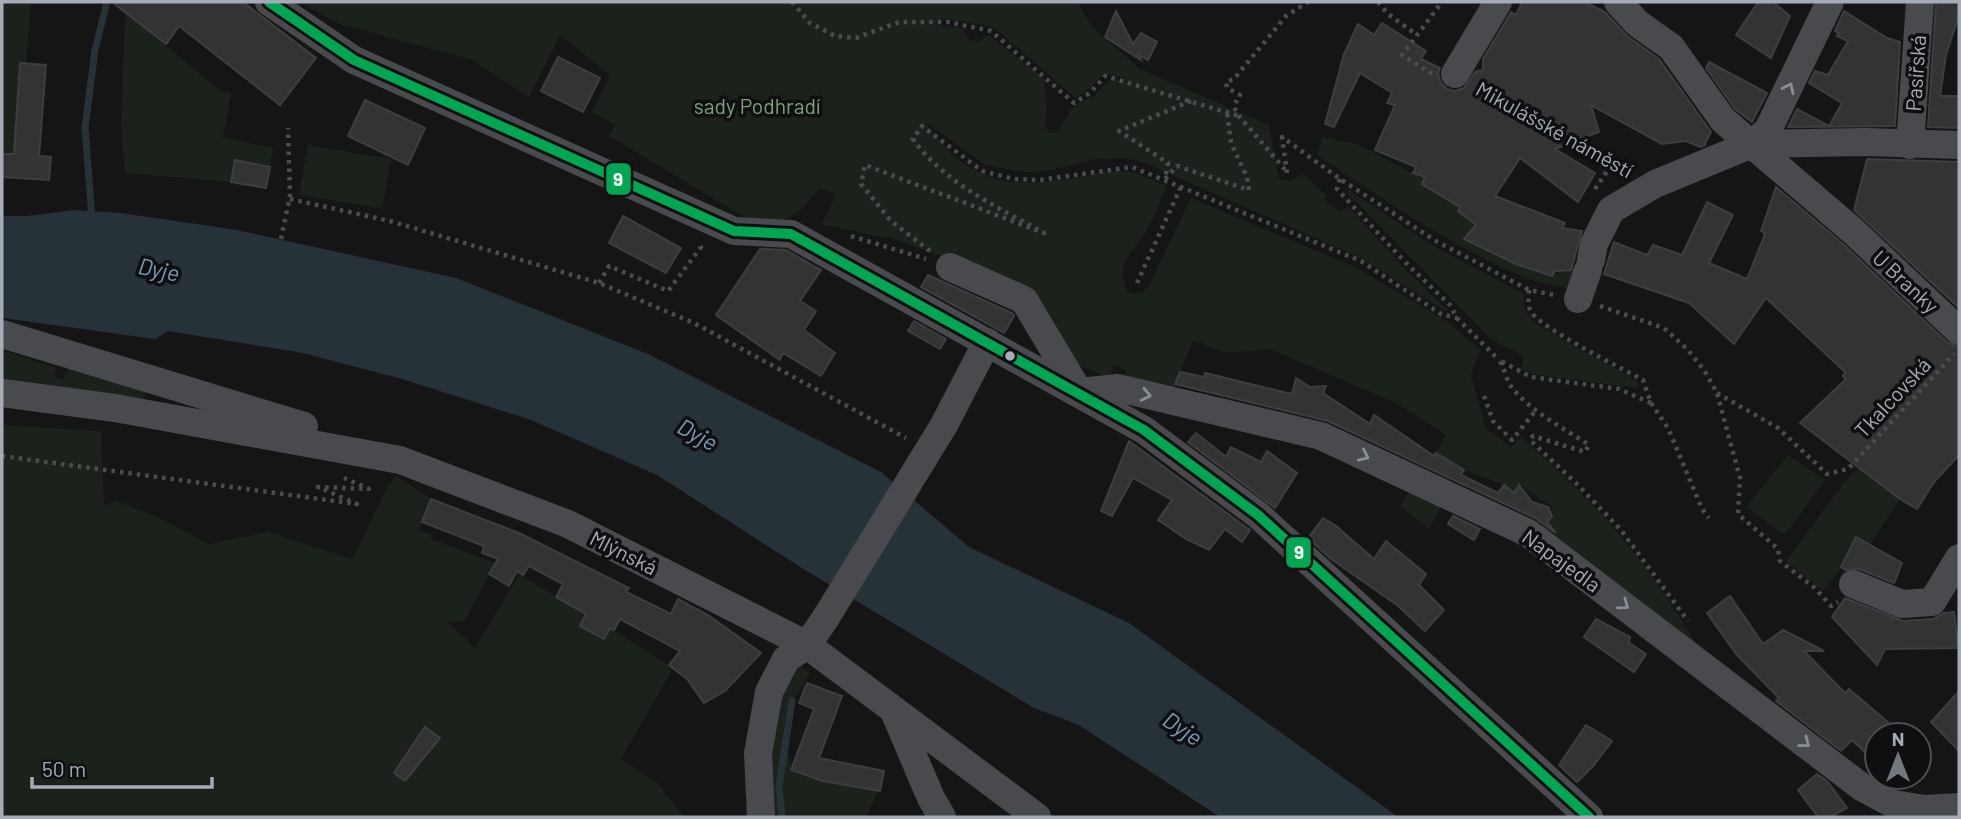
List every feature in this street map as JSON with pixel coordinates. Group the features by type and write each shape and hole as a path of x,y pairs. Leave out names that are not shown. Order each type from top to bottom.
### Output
{"street":[{"path":"269,2 354,60 734,231 791,234 1144,430 1258,515 1589,817"},
{"name":"Mikulášské náměstí","path":"1448,77 1498,2"},
{"path":"1618,2 1637,23 1671,47 1723,120 1752,144 1768,130 1830,2"},
{"name":"Pasířská","path":"1910,145 1920,2"},
{"name":"Mikulášské náměstí","path":"1578,299 1594,244 1611,210 1655,184 1752,144 1866,142 1959,145"},
{"name":"U Branky","path":"1752,144 1853,231 1959,331"},
{"path":"950,267 1024,300 1079,392"},
{"path":"2,334 305,427 314,435 315,444"},
{"path":"761,817 758,753 769,692 786,659 807,645 825,619 944,425 987,342"},
{"name":"Napajedla","path":"1079,392 1118,388 1321,436 1528,533 1863,788 1893,804 1925,809 1959,807"},
{"name":"Mlýnská","path":"2,393 115,408 400,460 568,524 807,645 1037,817"},
{"path":"1853,584 1902,604 1932,602 1959,558"},
{"path":"893,709 931,798 942,817"}],"path":[{"path":"792,2 810,23 835,36 856,38 899,22 948,22 991,31 1074,103 1090,93 1105,76 1239,116"},
{"path":"1308,2 1286,16 1234,79 1226,82 1227,88 1240,95 1234,107 1239,116 1287,173 1282,137 1340,179 1436,241 1529,290 1528,307 1532,314 1643,380 1651,403 1668,428 1702,509 1709,518"},
{"path":"1378,2 1388,14 1417,35"},
{"path":"1442,2 1402,55 1448,77"},
{"name":"Mikulášské náměstí","path":"1448,77 1655,184"},
{"path":"1165,179 1168,163 1119,131 1192,100"},
{"path":"1165,179 1177,166 1249,190 1247,177 1231,143 1227,112"},
{"path":"950,267 891,221 868,194 861,184 865,165 1044,233 973,193 923,152 913,139 922,127 982,171 1014,179 1040,180 1132,167 1361,261 1441,314 1457,318"},
{"path":"281,239 290,199 288,128"},
{"path":"1137,283 1180,189 1165,179"},
{"path":"1340,179 1337,189 1406,263 1450,305 1457,318 1499,360 1531,377 1619,389 1651,403"},
{"path":"290,199 390,221 599,283 694,323 924,457"},
{"path":"849,235 950,267"},
{"path":"599,283 609,265 668,291 701,247 690,241"},
{"path":"1578,299 1664,328 1687,349 1704,370 1717,393 1740,478 1738,514 1778,549 1780,561 1815,588 1831,606 1853,584"},
{"name":"Tkalcovská","path":"1717,393 1778,428 1827,474 1848,469 1959,348"},
{"path":"1499,360 1508,382 1536,410 1589,445 1585,452 1533,436 1530,440 1576,483 1620,530 1695,630"},
{"path":"1484,396 1493,421 1512,440 1536,410"},
{"path":"2,456 357,504 318,486 369,489 337,474"}],"green space":[{"path":"2,2 31,2 26,63 20,63 16,120 18,155 2,154"},
{"name":"sady Podhradí","path":"299,2 1077,2 1094,29 1140,69 1269,125 1279,179 1291,181 1303,174 1327,196 1325,200 1341,212 1348,206 1408,272 1448,310 1443,310 1363,259 1147,164 1127,158 1095,159 1037,173 1015,171 985,165 924,121 940,141 971,168 1006,181 1048,181 1124,171 1167,186 1149,226 1125,264 1123,271 1126,290 1134,294 1143,292 1149,285 1191,198 1357,268 1448,322 1480,350 1471,376 1486,428 1511,447 1521,437 1594,507 1642,563 1708,661 1540,530 1553,514 1551,506 1520,485 1514,493 1504,485 1464,470 1436,453 1446,435 1396,403 1270,349 1226,353 1193,340 1173,390 1124,380 1125,371 1119,366 1114,367 1108,378 1068,360 1031,294 889,237 822,224 836,194 819,188 794,215 779,222 759,226 609,136 615,124 592,113 610,75 560,35 529,97 472,60 340,24","holes":["937,19 994,27 1075,98 1089,89 1104,73 1126,79 1109,81 1094,96 1074,106 1057,132 1049,133 1045,126 1047,106 1044,79 989,35 978,42 968,38 964,29 936,24"]},
{"path":"125,12 222,92 231,93 223,138 273,148 270,167 235,160 231,182 125,173 121,127"},
{"path":"1323,137 1360,145 1408,171 1425,177 1422,184 1461,204 1458,211 1516,264 1551,276 1554,273 1558,275 1562,264 1575,266 1567,288 1516,274 1421,223 1317,155"},
{"path":"308,145 391,159 382,209 299,194"},
{"path":"1346,188 1432,245 1524,294 1526,311 1537,325 1636,380 1639,386 1636,388 1533,374 1521,369 1524,357 1489,337 1348,194"},
{"path":"2,350 57,368 54,376 63,380 70,366 147,388 142,403 2,385"},
{"path":"2,425 101,431 104,506 116,501 155,516 209,544 268,532 352,559 395,475 431,499 419,530 432,535 431,539 495,563 465,620 448,623 475,648 519,575 587,614 581,627 604,638 610,628 669,665 671,672 621,759 657,783 684,817 2,817"},
{"path":"1788,455 1825,480 1785,535 1746,507"},
{"path":"1858,468 1900,499 1870,544 1855,538 1841,567 1823,591 1786,561 1846,480"},
{"path":"1410,490 1431,499 1429,504 1432,500 1442,505 1429,529 1400,506"},
{"path":"784,655 810,673 785,724 791,770 825,782 878,791 866,817 764,817"}],"water":[{"name":"Dyje","path":"73,210 121,213 237,230 456,278 648,354 881,472 969,547 1129,623 1398,817 1220,817 1077,724 1034,708 805,570 657,475 531,420 402,379 303,353 168,331 155,339 2,318 2,216 28,216"}],"building":[{"path":"112,2 243,2 316,58 280,105 179,26 166,44"},
{"path":"1522,2 1585,2 1605,12 1627,36 1659,59 1711,132 1704,146 1700,147 1686,141 1662,144 1591,105 1599,132 1555,149 1595,173 1578,202 1520,158 1495,196 1565,223 1562,228 1582,231 1571,270 1555,271 1552,276 1516,264 1464,239 1476,225 1458,211 1460,207 1422,184 1425,177 1413,173 1416,167 1375,150 1395,105 1387,103 1392,93 1360,73 1334,127 1325,124 1344,54 1358,24 1374,35 1382,23 1426,51 1421,59 1440,68 1438,74 1441,83 1447,89 1455,91 1464,88 1475,72 1483,70 1483,59 1511,12 1516,15"},
{"path":"1758,2 1773,2 1790,16 1771,58 1736,35"},
{"path":"1936,2 1959,2 1959,15 1946,55 1940,96 1959,96 1959,128 1928,127"},
{"path":"1116,11 1133,44 1141,33 1157,42 1148,60 1139,55 1141,60 1105,37"},
{"path":"1844,11 1887,38 1900,42 1895,126 1788,127 1797,109 1829,126 1842,103 1809,83 1815,71 1828,75 1848,41 1837,36 1839,33 1835,31"},
{"path":"558,57 600,78 583,112 541,91"},
{"path":"1709,62 1767,93 1752,122 1735,109 1706,68"},
{"path":"20,63 46,65 39,156 51,157 49,180 2,177 2,154 14,154"},
{"path":"365,100 425,128 408,165 348,136"},
{"path":"1867,159 1959,162 1959,308 1854,210"},
{"path":"235,160 270,167 266,188 231,182"},
{"path":"1776,187 1842,243 1948,343 1959,347 1959,455 1934,482 1917,509 1800,423 1846,379 1843,376 1845,372 1766,298 1734,344 1689,303 1604,274 1614,242 1647,255 1653,245 1682,255 1707,202 1733,215 1709,263 1747,279 1765,234 1761,231"},
{"path":"623,216 681,248 666,273 609,243"},
{"path":"760,249 786,250 821,270 800,301 816,311 804,330 835,353 821,376 783,353 780,360 716,315"},
{"path":"928,275 1012,313 1014,316 1004,333 921,287"},
{"path":"914,321 946,339 940,349 908,331"},
{"path":"1180,372 1204,377 1205,373 1292,394 1296,378 1310,387 1326,386 1323,393 1370,424 1374,415 1434,456 1436,453 1464,470 1461,475 1498,493 1504,485 1514,493 1519,485 1532,502 1548,507 1552,516 1547,522 1556,533 1535,518 1328,421 1175,384"},
{"path":"1196,433 1226,457 1231,447 1261,462 1267,451 1297,473 1275,508 1188,442"},
{"path":"1129,441 1250,530 1242,542 1225,529 1209,550 1186,539 1158,520 1172,500 1133,478 1112,516 1101,511"},
{"path":"431,499 519,533 629,588 626,592 671,614 678,599 708,615 761,653 725,691 704,703 687,679 669,665 680,651 620,619 614,630 610,628 604,639 580,626 586,614 556,597 563,584 529,566 523,575 517,571 509,586 489,574 498,559 482,553 484,546 422,522"},
{"path":"1453,516 1480,529 1474,540 1448,524"},
{"path":"1323,518 1374,559 1386,541 1426,574 1419,585 1444,610 1425,631 1397,605 1331,559 1308,538"},
{"path":"1856,537 1902,563 1894,583 1859,569 1846,570 1841,567"},
{"path":"1730,596 1763,644 1783,630 1824,651 1804,651 1845,693 1849,689 1887,721 1863,721 1863,750 1852,740 1841,751 1776,701 1779,698 1737,655 1707,613"},
{"path":"1845,598 1903,621 1933,619 1944,613 1954,612 1958,648 1885,649 1877,665 1832,617"},
{"path":"1596,619 1630,637 1629,643 1646,654 1634,672 1584,637"},
{"path":"807,683 842,696 819,758 884,771 880,791 823,781 791,770 814,709 799,703"},
{"path":"1959,691 1959,751 1933,724 1932,721"},
{"path":"1586,725 1612,741 1577,782 1559,765"},
{"path":"425,727 440,738 405,781 394,773"},
{"path":"1817,774 1827,781 1847,808 1830,817 1818,817 1798,790"}],"waterway":[{"path":"92,219 85,128 95,50 107,2"},
{"path":"782,817 779,787 792,701"}],"transit line":[{"name":"9","path":"269,2 354,60 734,231 791,234 1144,430 1258,515 1589,817"}]}
